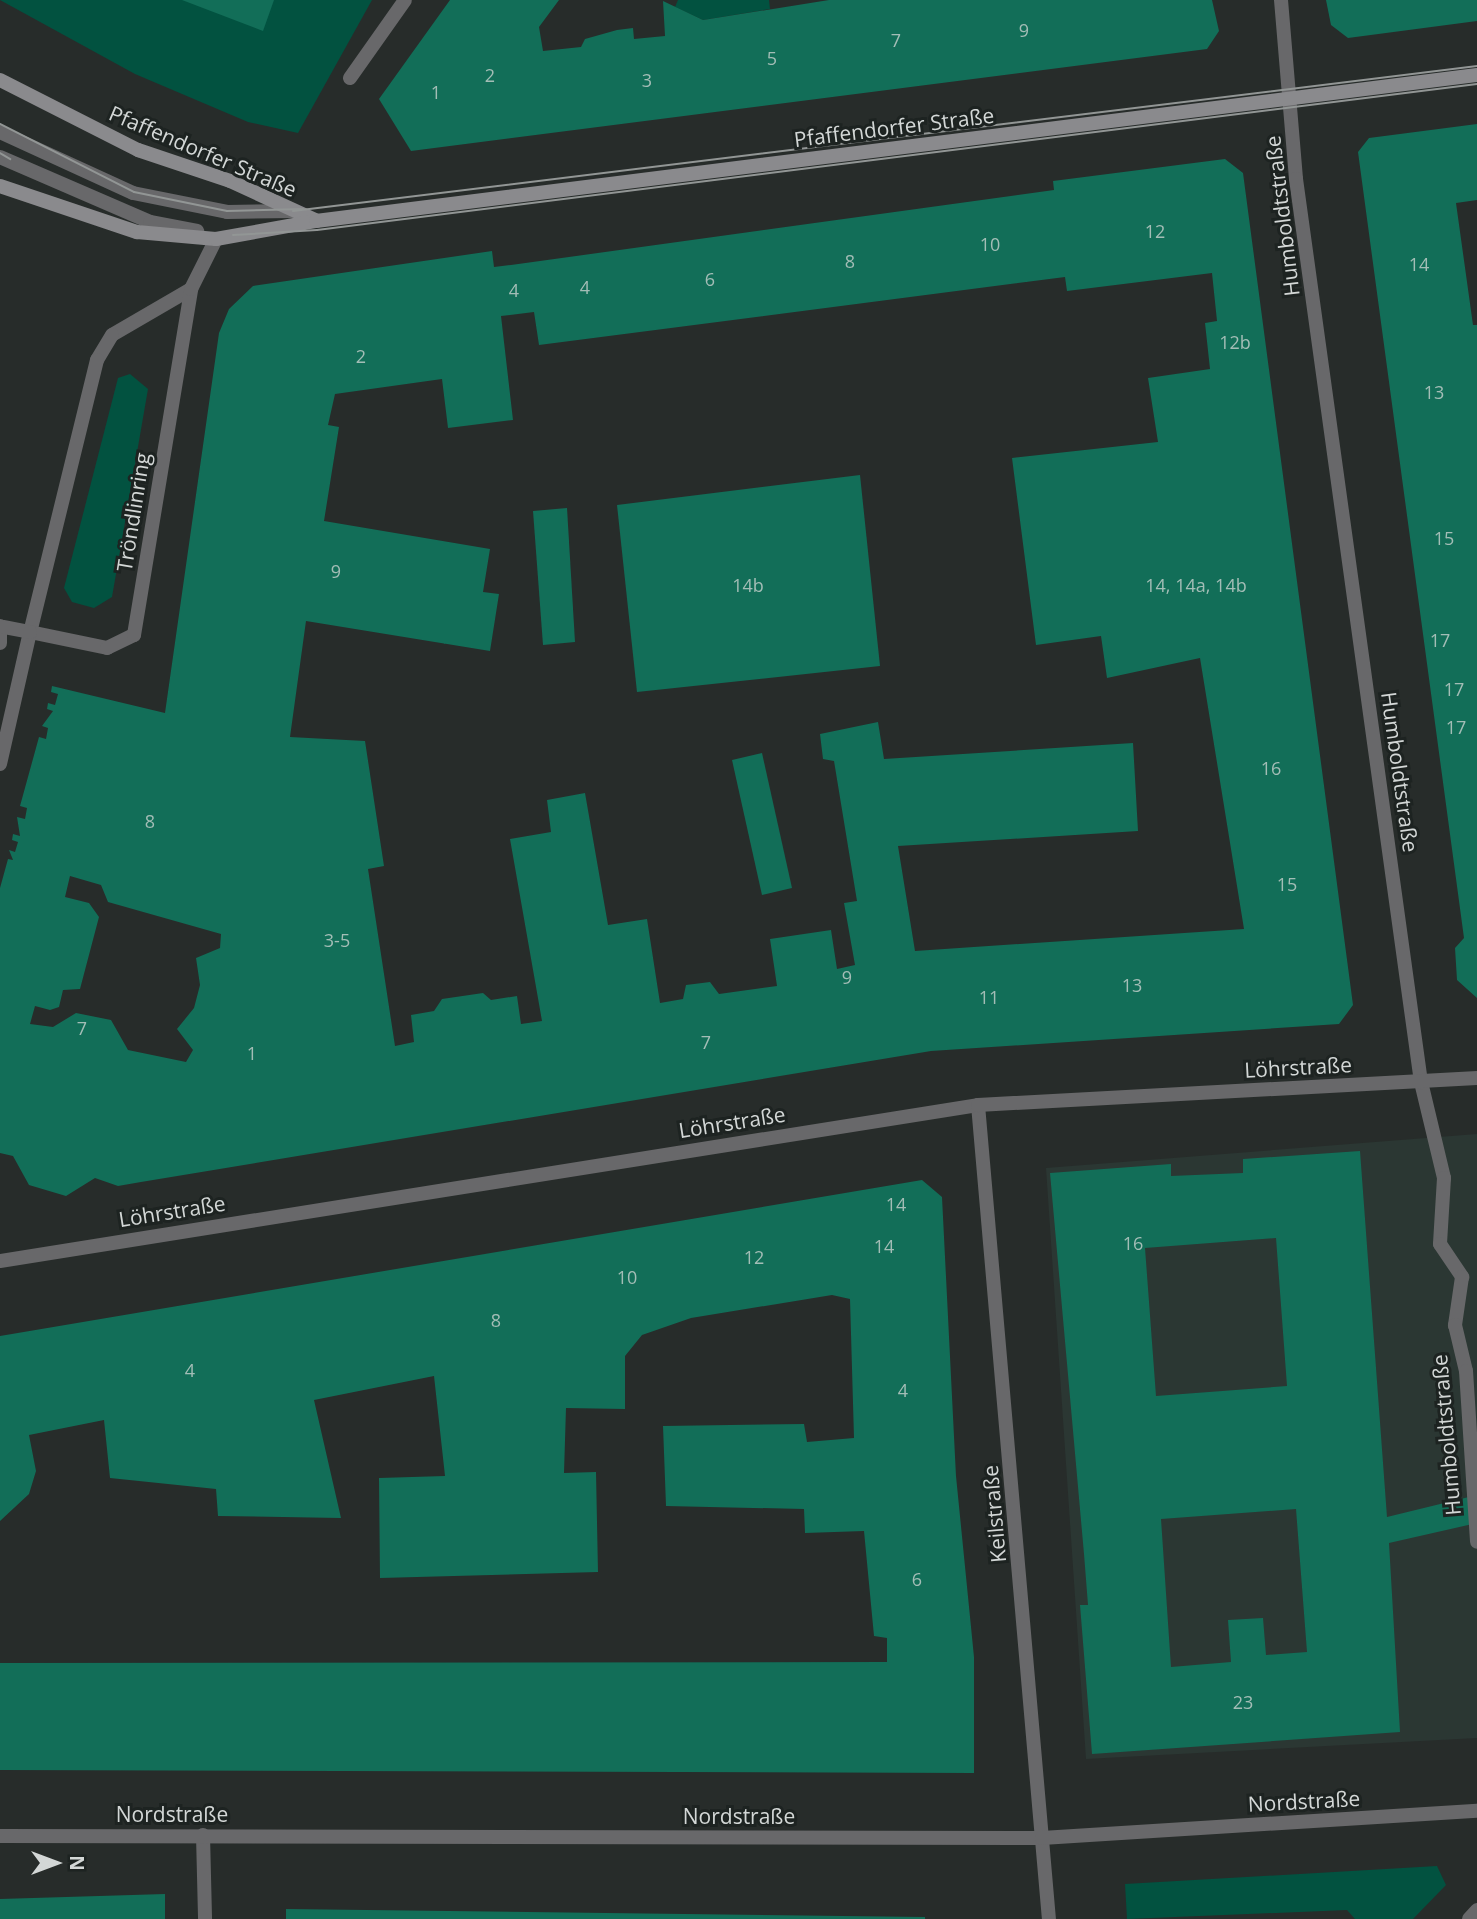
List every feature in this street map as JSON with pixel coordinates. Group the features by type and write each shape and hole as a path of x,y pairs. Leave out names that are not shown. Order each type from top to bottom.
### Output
{"main road":[{"name":"Pfaffendorfer Straße","path":"0,186 137,232 216,239 316,221 1477,75"},
{"name":"Pfaffendorfer Straße","path":"0,80 138,150 230,181 316,221"}],"street":[{"path":"350,78 405,0"},
{"name":"Humboldtstraße","path":"1281,0 1289,98 1421,1082 1444,1178 1440,1244 1462,1277 1455,1325 1466,1371 1477,1542"},
{"path":"0,132 133,192 227,212 293,211"},
{"path":"0,158 149,222 233,235"},
{"name":"Tröndlinring","path":"2,626 107,648 135,635 191,289 216,239"},
{"path":"0,764 97,360 111,335 191,289"},
{"path":"0,643 2,626"},
{"name":"Löhrstraße","path":"0,1261 978,1105 1477,1078"},
{"name":"Keilstraße","path":"978,1105 1049,1919"},
{"name":"Nordstraße","path":"0,1836 1042,1838 1477,1811"},
{"path":"203,1835 205,1919"},
{"path":"1469,1919 1477,1910"}],"shaded area":[{"path":"1477,1134 1477,1738 1086,1759 1046,1168"}],"green space":[{"path":"0,0 372,0 298,133 248,122 135,74"},
{"path":"678,0 769,0 770,9 703,20 675,7"},
{"path":"130,374 148,389 112,597 94,608 72,602 64,588 118,378"},
{"path":"1437,1866 1446,1885 1413,1919 1355,1919 1347,1910 1127,1919 1125,1884"}],"building":[{"path":"182,0 274,0 263,31"},
{"path":"450,0 559,0 539,27 543,51 581,47 585,39 633,28 634,39 665,36 663,1 703,20 829,0 1212,0 1219,31 1207,49 411,151 379,99"},
{"path":"1326,0 1477,0 1477,21 1348,38 1331,25"},
{"path":"1477,124 1477,200 1456,203 1473,325 1477,325 1477,998 1457,980 1455,948 1464,938 1358,152 1369,138"},
{"path":"1225,159 1243,173 1353,1005 1339,1024 931,1051 118,1186 95,1178 66,1196 29,1185 13,1156 0,1153 0,888 8,859 13,860 9,850 15,852 18,842 12,840 13,834 20,836 17,817 25,819 27,808 20,806 39,737 46,739 48,728 42,726 53,711 47,709 48,703 55,705 58,694 51,692 52,686 165,713 219,333 229,309 253,286 492,251 494,267 511,265 1054,190 1053,181","holes":["1212,273 1217,321 1205,323 1210,369 1148,378 1158,442 1012,458 1036,645 1101,636 1107,678 1200,658 1244,929 915,951 898,846 1138,831 1133,743 884,759 878,722 820,734 823,759 834,761 857,901 844,903 855,965 837,969 831,930 770,939 777,986 719,994 710,982 686,985 683,999 660,1003 647,919 608,925 585,793 547,800 551,832 510,839 542,1021 521,1024 517,996 491,1000 483,993 442,999 434,1011 411,1015 414,1042 395,1046 368,869 384,866 365,741 290,737 306,621 490,651 499,594 483,592 490,549 324,521 339,427 328,425 335,394 442,379 448,428 513,420 501,316 534,312 539,345 1065,277 1067,291","70,876 101,885 108,902 221,934 220,948 196,958 200,985 194,1008 177,1029 193,1050 186,1062 128,1050 111,1020 76,1013 53,1027 30,1024 35,1006 50,1010 59,1007 63,990 80,989 99,917 89,903 65,897"]},
{"path":"860,475 880,666 637,692 617,505"},
{"path":"567,508 575,642 543,645 533,511"},
{"path":"762,753 792,888 762,895 732,760"},
{"path":"1360,1151 1387,1517 1477,1495 1477,1523 1389,1543 1400,1732 1092,1754 1080,1605 1088,1605 1050,1173 1171,1164 1171,1176 1243,1173 1243,1159","holes":["1276,1238 1287,1386 1156,1396 1145,1248","1296,1509 1307,1652 1266,1655 1263,1618 1228,1620 1231,1662 1171,1667 1161,1519"]},
{"path":"922,1180 942,1197 956,1476 974,1657 974,1773 0,1770 0,1663 887,1662 887,1638 874,1636 864,1531 805,1533 804,1509 666,1506 663,1426 804,1424 807,1442 854,1438 850,1299 832,1295 691,1318 642,1335 625,1356 625,1409 566,1408 564,1473 596,1472 598,1572 380,1578 379,1478 445,1476 434,1376 314,1400 341,1518 218,1516 216,1489 110,1478 104,1420 29,1435 36,1471 29,1494 0,1521 0,1336"},
{"path":"165,1894 165,1919 0,1919 0,1899"},
{"path":"286,1909 925,1917 925,1919 286,1919"}],"tram line":[{"path":"293,211 1477,66"},
{"path":"233,235 317,230 1477,84"},
{"path":"0,124 134,192 227,211 303,209"},
{"path":"0,153 10,159"}]}
